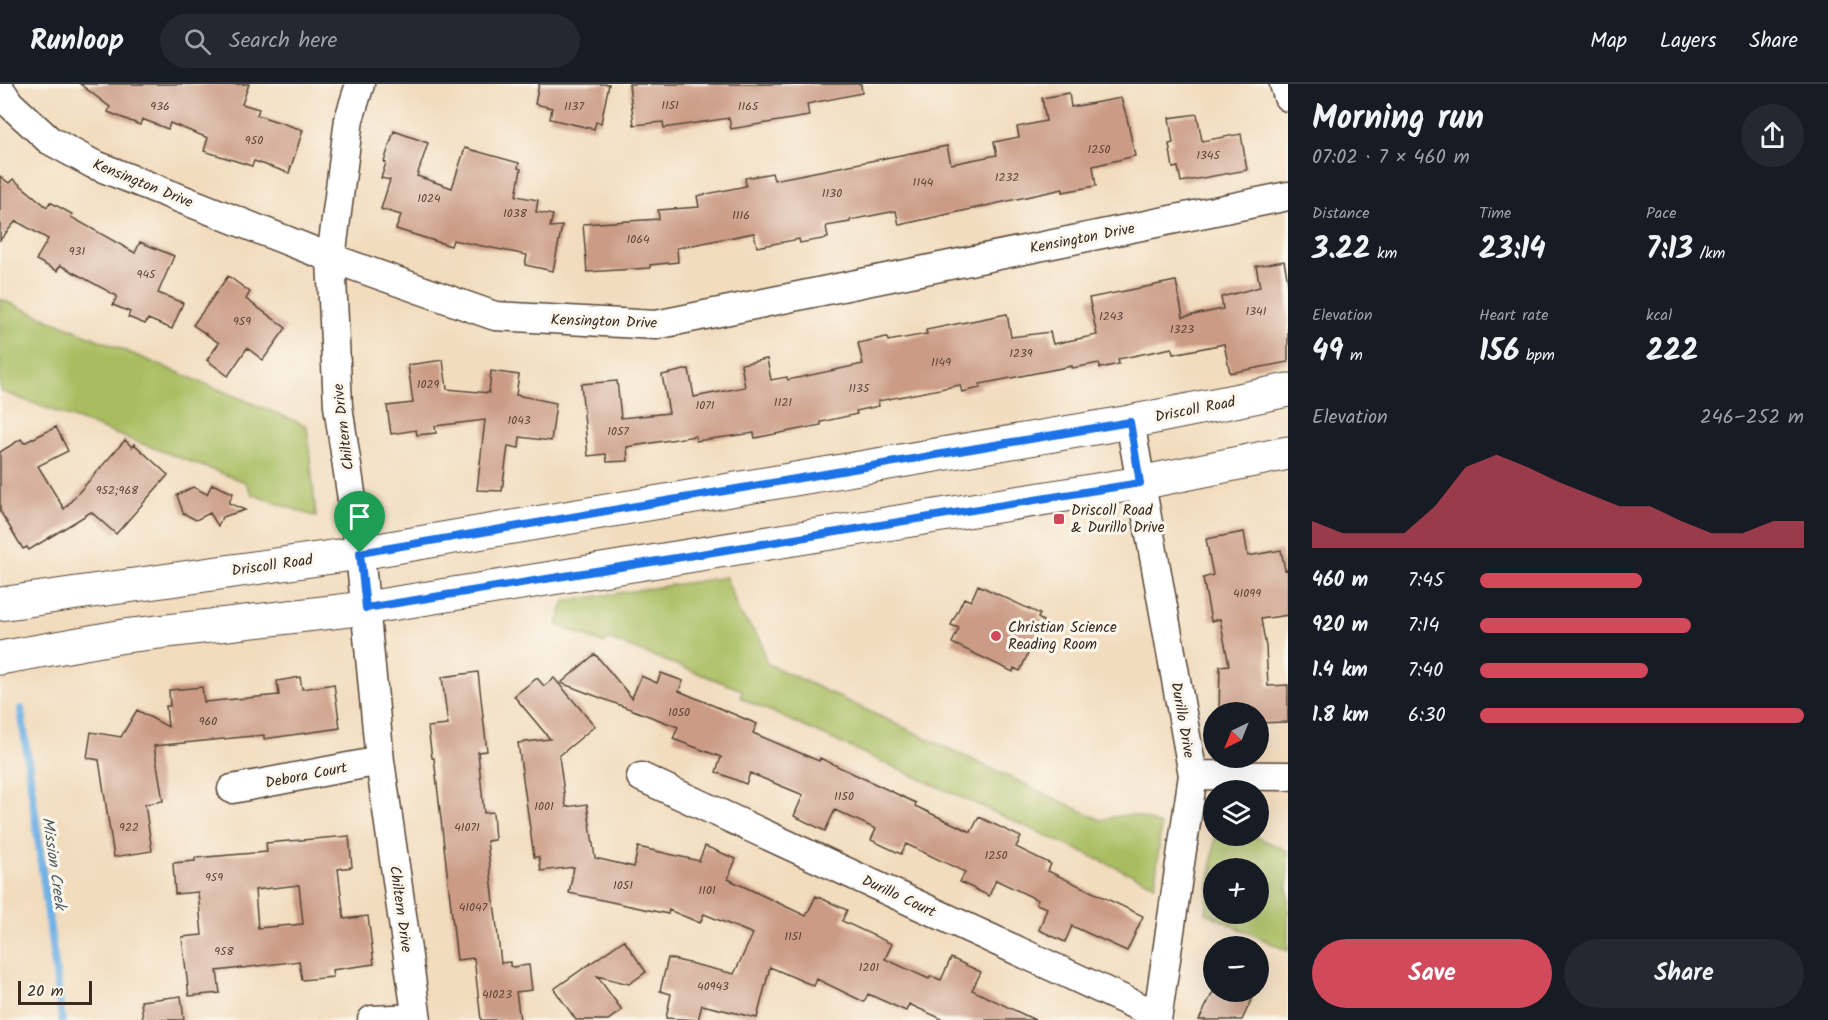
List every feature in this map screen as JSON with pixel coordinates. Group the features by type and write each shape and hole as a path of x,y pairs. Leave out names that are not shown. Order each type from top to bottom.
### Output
{"street":[{"name":"Chiltern Drive","path":"360,84 350,119 331,258 338,406 360,553 380,761 417,1019"},
{"path":"1284,84 1288,97"},
{"name":"Kensington Drive","path":"0,89 10,104 49,140 93,164 331,258 495,316 656,325 1288,196"},
{"name":"Driscoll Road","path":"0,604 360,553 1130,422 1288,390"},
{"name":"Durillo Drive","path":"1130,422 1193,776 1157,1018"},
{"path":"0,658 124,636 366,608 1140,483 1288,453"},
{"name":"Debora Court","path":"232,789 380,761"},
{"path":"1193,776 1288,776"},
{"name":"Durillo Court","path":"641,777 1157,1018"},
{"path":"372,1020 417,1019"}],"green space":[{"path":"0,299 307,426 316,517 253,495 245,482 0,391"},
{"path":"726,577 739,613 761,640 766,663 1101,820 1132,815 1161,826 1155,885 741,698 742,690 608,639 605,644 557,625 565,601"},
{"path":"1269,842 1288,851 1288,951 1269,942 1269,936 1256,936 1230,924 1269,924 1269,858 1212,858 1214,846 1269,846"}],"building":[{"path":"80,84 249,84 242,104 259,109 257,115 303,130 289,173 254,161 252,166 204,151 208,138 170,123 168,129 142,119 140,125 108,112 110,107"},
{"path":"539,84 609,84 601,123 596,122 594,129 550,119 552,108 535,104"},
{"path":"629,84 861,84 862,93 807,104 809,116 731,129 729,118 664,128 663,122 634,125"},
{"path":"1069,93 1071,107 1121,98 1127,118 1135,156 1093,166 1096,186 1063,192 1063,189 899,225 896,211 826,226 828,238 800,243 799,239 757,247 754,233 677,248 678,262 650,265 650,268 587,272 583,224 659,219 658,210 699,207 697,196 746,186 745,178 772,173 774,180 947,146 951,164 997,155 994,142 1019,137 1017,127 1046,121 1042,98"},
{"path":"1197,114 1202,141 1241,134 1247,170 1181,182 1178,167 1173,168 1169,144 1173,143 1169,118"},
{"path":"394,131 428,143 417,176 452,188 465,148 519,163 518,168 521,169 516,196 538,200 536,212 553,215 550,227 562,226 553,271 525,265 527,255 453,240 451,246 396,229 401,215 381,209 390,180 381,178"},
{"path":"0,176 9,183 13,179 47,207 50,202 72,214 71,217 135,253 140,242 174,256 158,293 183,303 172,329 148,319 145,324 128,317 130,312 113,305 117,296 60,265 57,271 36,260 48,239 16,221 0,240"},
{"path":"1284,261 1288,281 1288,362 1230,373 1224,344 1173,354 1172,348 1118,359 1119,364 1100,368 1099,363 1072,368 1072,366 980,384 980,388 962,392 960,385 878,401 879,406 856,411 857,414 821,422 821,425 755,438 754,433 696,441 695,436 627,447 628,461 607,462 606,454 588,456 581,384 617,381 621,418 669,413 662,375 689,369 694,397 745,387 741,364 767,359 771,380 787,377 788,380 863,364 858,343 887,337 888,341 927,334 926,330 1007,314 1011,337 1050,332 1053,344 1097,335 1089,298 1176,281 1183,317 1223,309 1221,297 1260,287 1256,266"},
{"path":"228,276 250,292 246,299 286,328 263,360 247,348 228,376 207,360 219,343 193,325"},
{"path":"443,360 447,389 489,393 491,371 519,375 516,395 556,403 551,441 520,437 519,448 508,446 502,491 477,490 485,420 435,426 436,433 417,435 416,430 391,434 387,406 413,403 408,365"},
{"path":"56,427 68,451 38,466 64,509 125,440 132,447 134,444 168,475 116,534 91,512 29,550 27,547 23,549 0,511 0,452 21,439 24,443"},
{"path":"212,484 233,493 229,503 245,510 222,517 218,526 210,513 196,520 183,513 177,495 193,487 207,494"},
{"path":"1244,532 1248,556 1281,550 1285,570 1288,569 1288,615 1261,619 1266,647 1268,686 1288,685 1288,722 1269,723 1269,702 1219,702 1220,666 1229,665 1220,619 1211,621 1203,578 1213,575 1206,539"},
{"name":"Christian Science Reading Room","path":"978,585 1040,614 1038,618 1043,621 1020,671 1014,668 1013,672 952,643 959,628 951,625 964,598 971,601"},
{"path":"595,654 632,698 641,676 657,683 661,673 683,681 679,691 757,724 753,733 819,761 820,758 916,803 915,806 971,832 979,817 1021,837 1016,847 1051,864 1048,871 1143,916 1127,951 1072,926 1065,942 1039,930 1047,908 1036,904 1038,900 996,880 989,896 960,882 965,872 906,844 901,854 871,840 876,829 835,810 825,831 794,816 803,795 750,773 746,784 716,772 721,757 673,739 678,727 561,683"},
{"path":"478,672 487,751 478,752 484,813 493,812 495,840 487,841 501,963 510,962 510,966 513,967 529,965 532,990 516,992 520,1020 481,1020 474,958 457,960 434,758 432,758 428,727 448,725 442,677"},
{"path":"300,677 302,689 334,684 340,728 264,739 264,735 154,746 163,801 145,804 152,851 114,857 99,760 87,758 91,732 121,737 137,710 168,727 166,706 170,706 169,690 202,687 204,702 279,695 277,681"},
{"path":"537,678 544,686 554,678 595,726 559,756 566,807 587,804 595,858 634,867 638,847 699,861 705,846 736,859 728,879 806,916 816,896 847,910 842,921 892,944 885,959 929,979 931,976 941,980 951,958 981,972 972,990 1035,1020 944,1020 909,1004 906,1011 868,994 864,1002 817,979 814,986 770,967 757,1018 702,1005 698,1020 666,1018 671,994 660,991 668,958 734,974 753,934 704,914 700,923 669,910 668,914 569,893 574,867 541,871 539,857 534,857 518,743 550,739 514,696"},
{"path":"349,836 352,867 338,869 344,919 368,916 374,964 332,970 333,977 302,980 299,961 217,971 220,993 189,996 182,937 202,935 198,892 175,894 173,863 195,861 195,858 267,852 266,843","holes":["299,885 303,924 258,928 255,890"]},
{"path":"624,940 646,972 629,984 597,976 622,1010 608,1020 576,1020 554,989"},
{"path":"181,996 184,1020 143,1020 141,1001"},
{"path":"1208,1002 1250,1002 1242,1020 1199,1020"}],"waterway":[{"name":"Mission Creek","path":"21,709 62,1020"}],"place":[{"name":"Driscoll Road & Durillo Drive","path":"1059,519"},
{"name":"Christian Science Reading Room","path":"996,636"}],"route":[{"path":"1130,422 1140,483 366,608 360,553 1130,422"}]}
